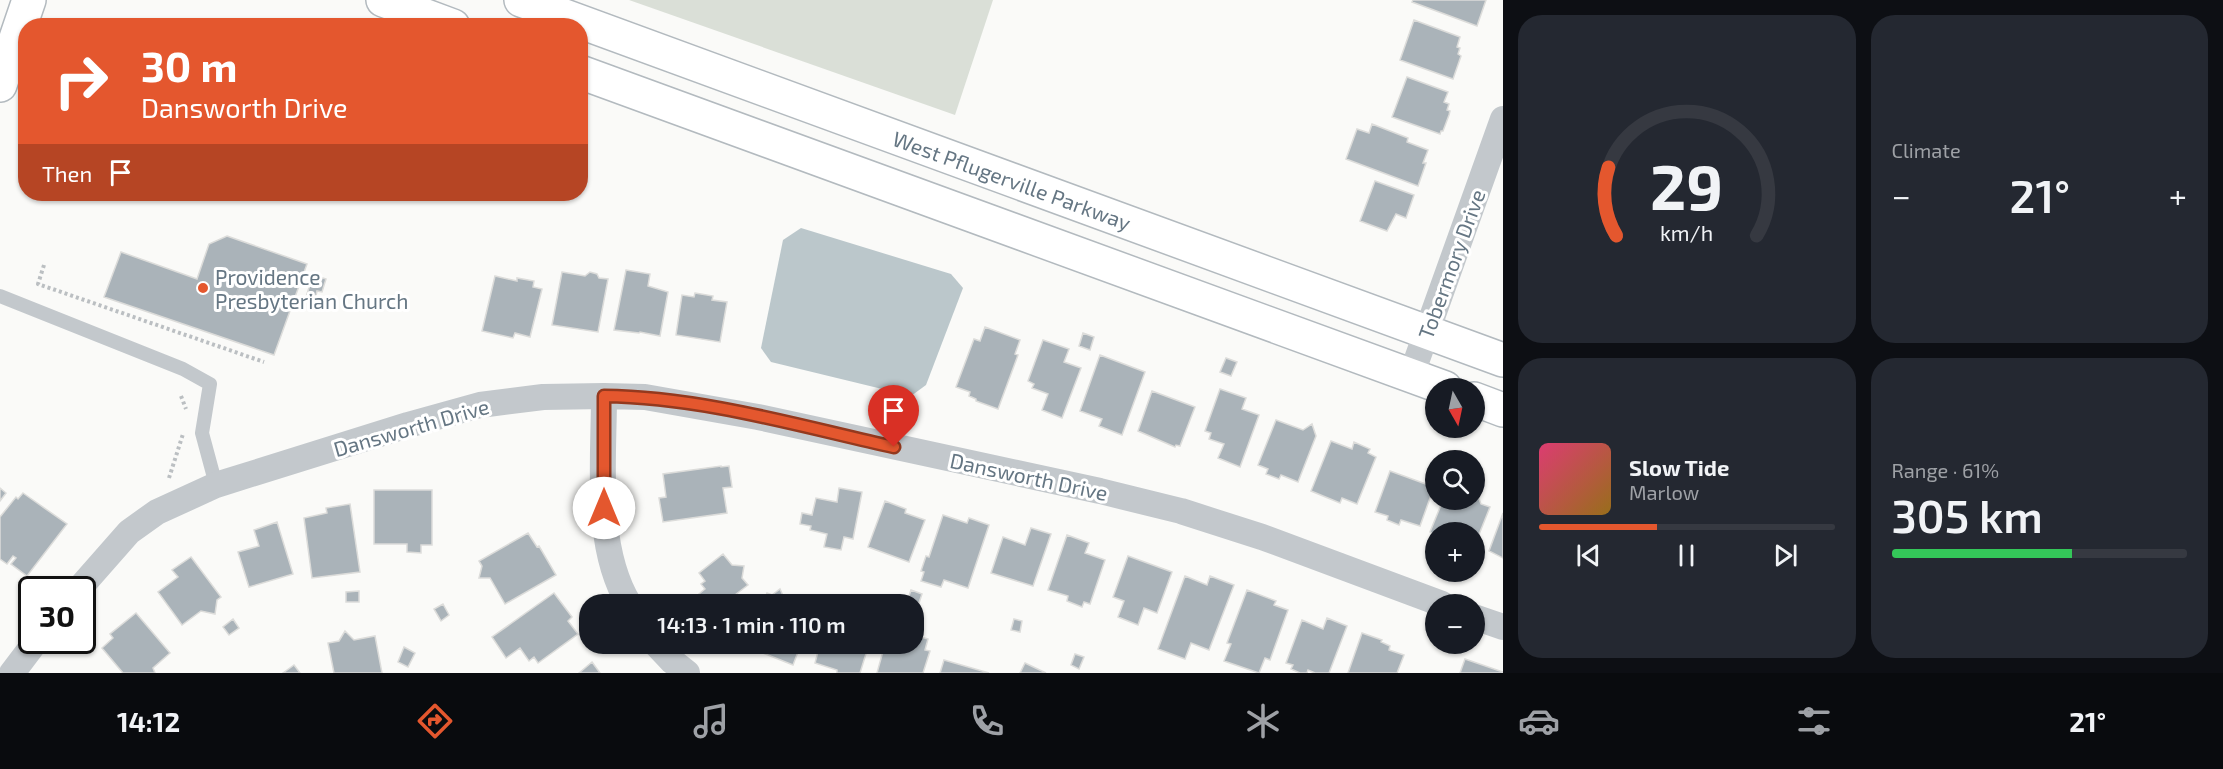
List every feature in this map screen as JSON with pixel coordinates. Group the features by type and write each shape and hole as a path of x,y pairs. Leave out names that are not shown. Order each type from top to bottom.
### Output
{"main road":[{"path":"23,18 29,0"},
{"path":"383,0 431,18"},
{"name":"West Pflugerville Parkway","path":"521,0 570,18"},
{"name":"West Pflugerville Parkway","path":"588,25 1503,360"},
{"path":"0,85 18,32"},
{"path":"588,75 1425,381"},
{"path":"878,181 894,137"},
{"path":"1485,403 1503,410"}],"street":[{"name":"Tobermory Drive","path":"1411,376 1503,119"},
{"name":"Dansworth Drive","path":"90,576 129,532 157,512 216,485 397,428 480,405 543,397 604,396 645,397 758,417 1077,486 1181,511 1262,537 1425,598"},
{"path":"604,396 606,535 612,563 625,594"},
{"path":"1485,621 1503,627"},
{"path":"15,666 25,654"},
{"path":"665,654 687,673"}],"lane":[{"path":"0,296 183,369 210,384 202,433 216,485"}],"path":[{"path":"44,266 38,284 264,362"},
{"path":"181,396 186,415"},
{"path":"169,479 183,433"}],"shaded area":[{"path":"629,0 993,0 955,115"},
{"path":"801,228 951,274 963,288 926,385 911,396 771,362 761,348 783,240"}],"building":[{"path":"1413,0 1486,0 1477,26 1412,2"},
{"path":"1414,20 1460,37 1457,47 1460,48 1458,54 1461,56 1453,79 1400,60"},
{"path":"1407,77 1448,92 1444,102 1449,104 1447,110 1450,111 1440,134 1392,117"},
{"path":"1372,124 1408,138 1407,142 1428,150 1418,186 1346,159 1357,129 1369,133"},
{"path":"1375,181 1414,195 1406,218 1396,214 1387,231 1360,221"},
{"name":"Providence Presbyterian Church","path":"227,236 307,264 274,355 104,297 121,252 197,279 209,244"},
{"path":"626,270 650,274 648,286 668,292 660,336 614,330"},
{"path":"562,272 585,276 590,272 597,274 599,278 608,279 598,332 552,325"},
{"path":"313,275 326,279 322,292 317,291 315,300 306,297"},
{"path":"495,276 517,281 517,278 534,281 533,287 542,289 530,337 515,333 513,338 482,331"},
{"path":"695,293 713,296 712,300 727,302 720,342 676,335 682,295 694,297"},
{"path":"985,327 1020,340 1015,354 1018,355 998,409 976,401 969,396 970,392 956,387 974,339 980,341"},
{"path":"1083,333 1094,337 1090,350 1079,346"},
{"path":"1043,340 1069,349 1064,362 1081,368 1062,418 1042,410 1048,394 1032,388 1034,384 1028,381"},
{"path":"1100,355 1145,372 1122,435 1099,426 1102,419 1080,411"},
{"path":"1226,358 1237,362 1231,376 1220,372"},
{"path":"1220,389 1246,398 1242,409 1259,415 1240,467 1218,458 1224,444 1209,439 1211,433 1205,431"},
{"path":"1152,391 1195,407 1180,446 1175,447 1138,431"},
{"path":"1276,420 1303,430 1312,424 1316,436 1298,482 1281,475 1279,479 1266,474 1268,469 1258,465"},
{"path":"1331,441 1352,449 1354,442 1370,449 1368,453 1376,457 1357,504 1342,498 1340,503 1311,491"},
{"path":"729,466 732,487 723,488 727,513 663,522 659,498 666,497 663,474"},
{"path":"1390,471 1425,484 1426,510 1420,526 1401,520 1399,525 1387,520 1388,516 1375,512"},
{"path":"0,488 6,493 0,501"},
{"path":"839,488 862,492 853,539 844,537 841,550 824,547 827,534 810,530 811,526 800,524 802,513 812,515 816,498 837,502"},
{"path":"374,490 432,490 432,545 421,545 421,553 407,552 407,544 374,544"},
{"path":"23,493 67,524 27,576 11,564 16,558 13,556 7,564 0,559 0,517 16,497 18,499"},
{"path":"885,501 906,509 905,513 925,520 909,562 868,547"},
{"path":"350,504 360,572 312,578 304,518 327,513 326,508"},
{"path":"1485,505 1490,507 1484,522 1434,522 1439,510 1485,510"},
{"path":"1503,513 1503,558 1489,551"},
{"path":"943,515 967,523 969,518 989,525 968,588 944,580 941,587 921,581 924,572 921,571 926,556 929,557"},
{"path":"277,522 293,574 249,587 238,552 259,546 254,530"},
{"path":"1031,528 1051,534 1033,586 991,573 1003,537 1025,545"},
{"path":"528,533 537,547 539,546 556,575 505,604 490,578 479,578 482,566 479,561"},
{"path":"1067,535 1089,543 1085,553 1105,560 1090,604 1084,602 1082,607 1067,601 1068,596 1048,590"},
{"path":"723,554 732,565 744,566 742,578 748,585 736,594 699,594 705,589 701,584 705,581 699,573"},
{"path":"1128,556 1172,572 1157,613 1144,608 1138,625 1118,617 1124,601 1113,597"},
{"path":"191,557 221,597 217,600 215,614 201,611 182,625 158,592 178,577 172,570"},
{"path":"1185,576 1207,585 1210,576 1234,585 1209,650 1191,643 1185,659 1158,649"},
{"path":"911,590 922,594 910,594"},
{"path":"1247,590 1276,601 1274,605 1288,610 1270,660 1265,658 1259,673 1224,661 1231,644 1227,643"},
{"path":"359,591 359,602 346,602 346,592"},
{"path":"554,593 572,617 568,621 578,634 538,663 534,657 529,661 520,648 506,658 492,637"},
{"path":"443,604 449,615 441,621 434,609"},
{"path":"136,613 170,653 153,668 155,673 123,673 102,648 113,638 110,634"},
{"path":"1327,618 1347,626 1329,673 1315,673 1308,670 1307,673 1300,673 1291,669 1293,665 1286,663 1302,620 1323,629"},
{"path":"233,619 239,628 229,635 223,627"},
{"path":"1014,619 1022,621 1020,632 1011,630"},
{"path":"345,631 354,640 375,636 382,673 334,673 328,643 339,641"},
{"path":"1362,633 1382,640 1381,642 1390,646 1389,650 1404,655 1397,673 1348,673"},
{"path":"924,638 928,639 925,650 930,651 923,673 877,673 882,654 924,654"},
{"path":"404,647 415,653 408,667 398,662"},
{"path":"766,654 797,654 793,665"},
{"path":"817,654 866,654 860,673 837,673 837,670 815,663"},
{"path":"1075,654 1084,657 1079,669 1071,665"},
{"path":"1465,659 1503,672 1503,673 1460,673"},
{"path":"944,660 989,673 940,673"},
{"path":"592,662 600,673 579,673"},
{"path":"1025,663 1046,673 1020,673"},
{"path":"294,665 300,673 283,673"}],"place":[{"name":"Providence Presbyterian Church","path":"203,288"}],"route":[{"path":"604,508 604,396 645,397 698,405 894,447"}]}
